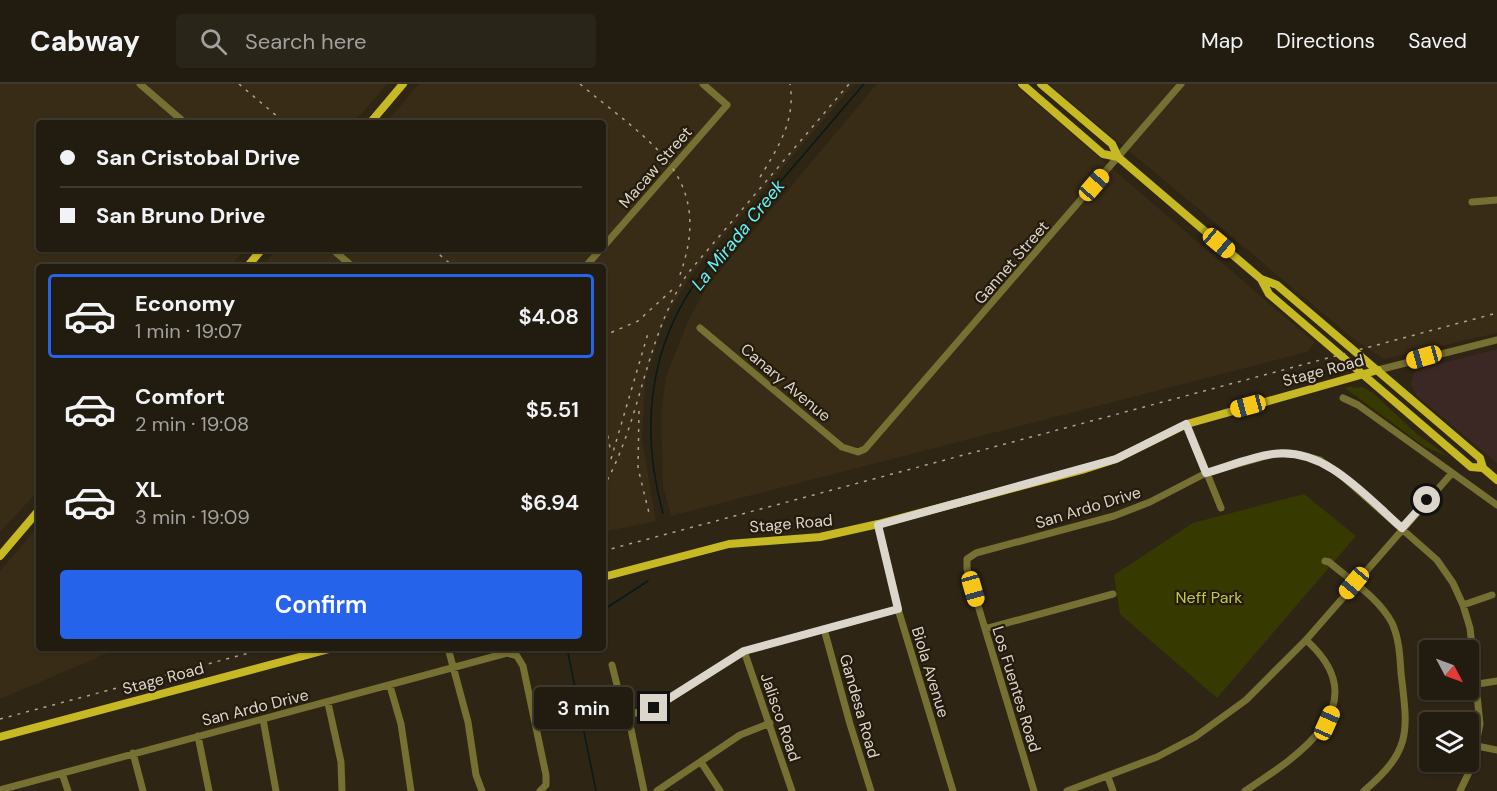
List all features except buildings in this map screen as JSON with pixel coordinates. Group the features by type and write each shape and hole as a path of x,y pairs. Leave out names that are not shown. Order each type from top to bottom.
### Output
{"main road":[{"path":"373,120 403,84"},
{"path":"1022,84 1104,154 1118,158 1261,279 1277,285 1480,458 1484,468 1497,480"},
{"path":"1041,84 1112,144 1118,158"},
{"path":"250,264 260,252"},
{"path":"1261,279 1269,294 1361,375 1471,467 1484,468"},
{"name":"Stage Road","path":"606,576 729,544 820,537 878,525 1116,459 1186,424 1378,370"},
{"path":"1,552 36,513"},
{"name":"Stage Road","path":"0,737 322,651"}],"street":[{"path":"140,84 182,120"},
{"name":"Macaw Street","path":"606,243 727,105 703,84"},
{"name":"Gannet Street","path":"858,452 872,444 1181,84"},
{"path":"1472,202 1497,200"},
{"path":"336,252 350,264"},
{"name":"Macaw Street","path":"588,264 598,252"},
{"name":"Canary Avenue","path":"700,328 842,447 858,452"},
{"name":"Stage Road","path":"1378,370 1497,340"},
{"path":"1343,398 1359,405 1497,505"},
{"path":"1186,424 1221,508"},
{"name":"San Ardo Drive","path":"967,559 976,553 1114,516 1150,502 1206,473 1273,454 1296,454 1320,460 1437,560 1453,583 1463,605 1472,640"},
{"path":"1067,791 1157,757 1223,718 1267,681 1306,640 1452,473"},
{"name":"Biola Avenue","path":"878,525 898,609 953,791"},
{"name":"Los Fuentes Road","path":"967,559 967,569 1034,791"},
{"path":"1325,561 1379,605 1392,623 1398,646 1407,724 1401,747 1392,764 1364,791"},
{"path":"985,629 1113,594"},
{"path":"1463,605 1492,596"},
{"path":"628,715 654,708 744,651 898,609"},
{"name":"Gandesa Road","path":"824,629 850,724 872,791"},
{"path":"1245,791 1265,778 1317,735 1327,723 1336,703 1336,683 1331,668 1306,640"},
{"path":"449,651 468,722 476,776 482,791"},
{"name":"Jalisco Road","path":"744,651 792,791"},
{"name":"San Ardo Drive","path":"0,790 507,653 517,656 523,666 546,775 546,785 540,791"},
{"path":"612,665 622,705 628,715 644,791"},
{"path":"1479,684 1497,681"},
{"path":"390,686 401,724 411,791"},
{"name":"San Ardo Drive","path":"1479,700 1479,731"},
{"path":"328,703 341,762 342,791"},
{"path":"263,719 276,791"},
{"path":"657,791 740,735 770,723"},
{"path":"198,736 209,791"},
{"path":"1479,746 1497,750"},
{"path":"133,753 143,791"},
{"path":"701,762 720,791"},
{"name":"San Ardo Drive","path":"1460,791 1467,772"},
{"path":"62,773 68,791"},
{"path":"1108,777 1113,791"}],"shaded area":[{"path":"0,84 387,84 356,120 36,120 36,252 242,252 232,264 36,264 36,493 0,532"},
{"path":"419,84 854,84 691,275 664,321 645,379 642,440 656,521 606,531 606,264 264,264 274,252 606,252 606,120 389,120"},
{"path":"877,84 1014,84 1315,343 1307,352 671,516 663,485 661,413 666,377 687,323 707,286"},
{"path":"1049,84 1497,84 1497,333 1384,359 1355,340"},
{"path":"1497,349 1497,463 1416,395 1411,384 1414,373 1420,369"},
{"path":"36,529 36,651 113,651 0,699 0,571"}],"green space":[{"path":"1352,386 1353,388 1362,387 1373,393 1418,435 1449,457 1425,447 1345,388"},
{"name":"Neff Park","path":"1304,494 1356,536 1217,698 1120,614 1114,575 1193,523"}],"waterway":[{"name":"La Mirada Creek","path":"663,513 656,482 651,420 654,390 669,330 683,302 707,267 864,84"},
{"name":"La Mirada Creek","path":"606,608 648,581"},
{"name":"La Mirada Creek","path":"568,651 596,791"}],"railway":[{"path":"239,84 281,120"},
{"path":"580,84 652,145 670,165 683,188 689,214 688,244 678,280"},
{"path":"760,177 779,144 788,122 790,84"},
{"path":"606,482 627,435 662,325 673,298 688,273 849,84"},
{"path":"436,252 450,264"},
{"path":"606,335 638,321 672,290"},
{"path":"606,550 1497,313"},
{"path":"611,459 649,330"},
{"path":"639,411 638,468 649,513"},
{"path":"606,426 610,448"},
{"path":"0,719 257,651"}],"route":[{"path":"654,708 744,651 898,609 878,525 1116,459 1186,424 1206,473 1273,454 1296,454 1320,460 1402,528 1427,500"}]}
